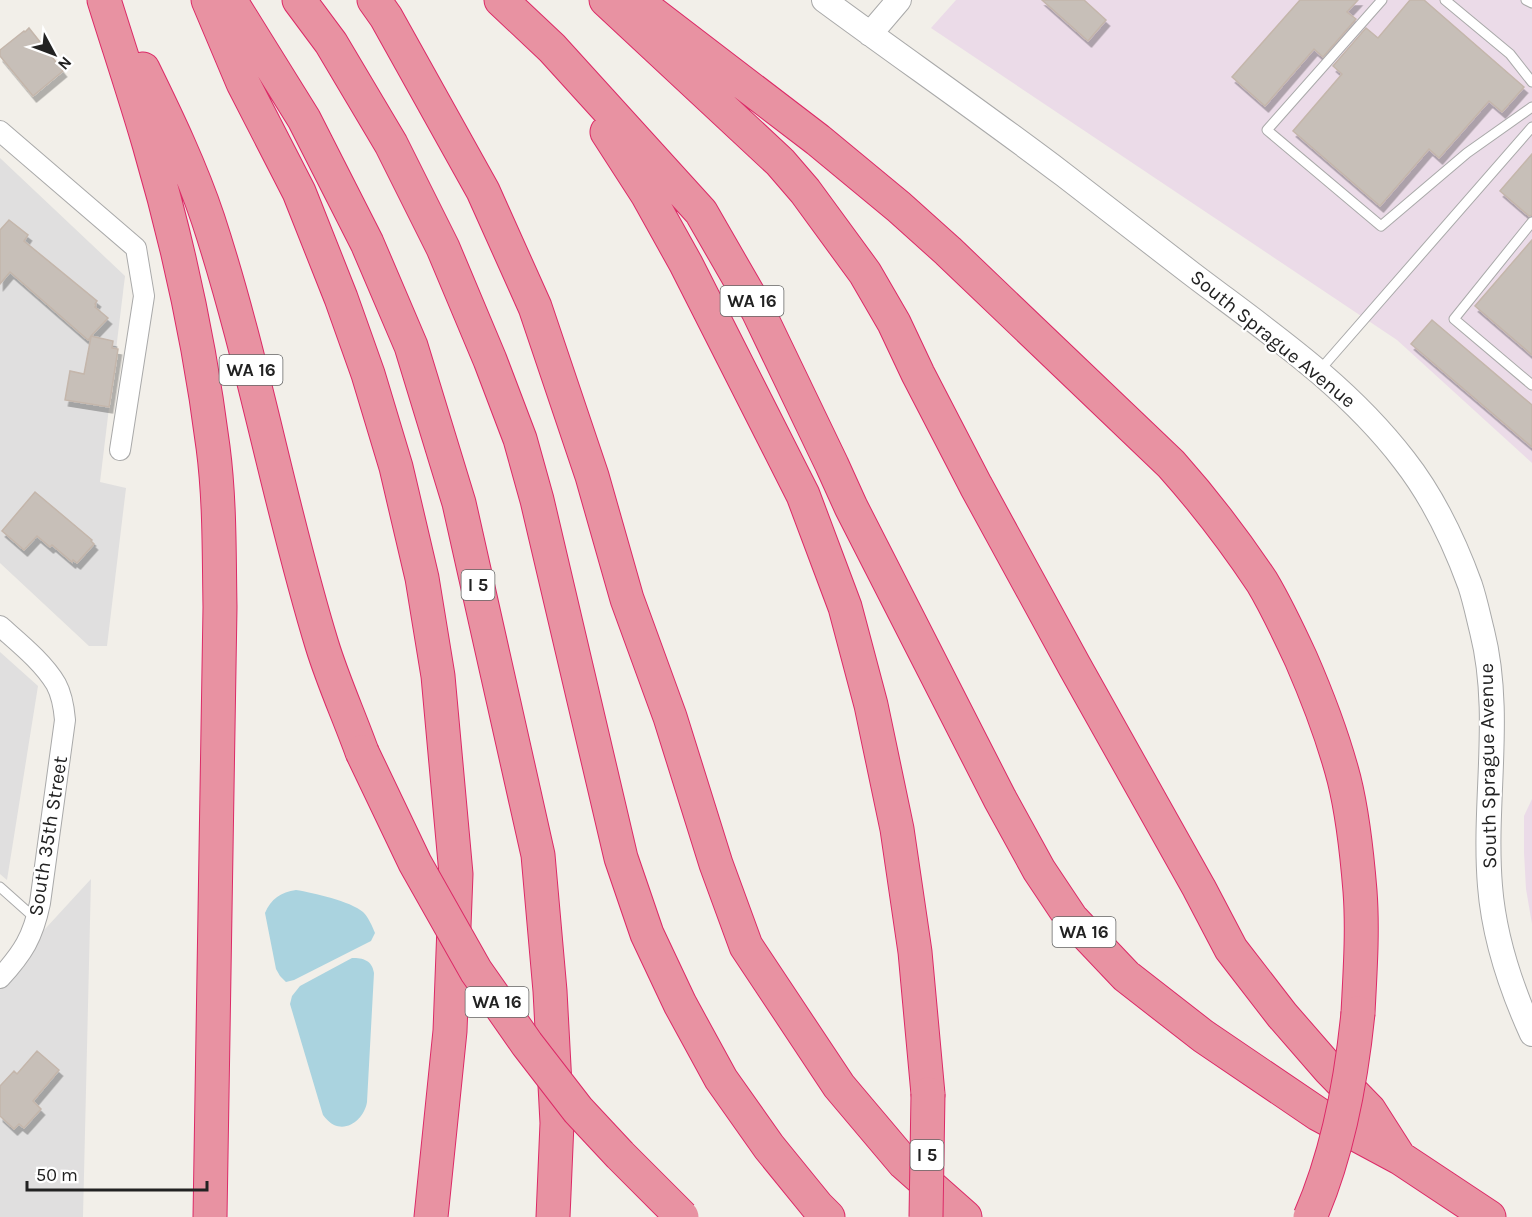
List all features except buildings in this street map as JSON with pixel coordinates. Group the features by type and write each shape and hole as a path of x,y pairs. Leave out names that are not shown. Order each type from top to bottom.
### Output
{"highway":[{"path":"104,0 149,145 182,274 201,364 214,450 219,526 220,607 210,1217"},
{"name":"WA 16","path":"110,0 180,145 208,218 237,317 323,647 362,752 415,863 476,971 527,1044 578,1110 682,1217"},
{"path":"208,0 243,83 299,192 341,298 368,374 396,467 422,578 438,676 456,874 450,1031 431,1217"},
{"name":"I 5","path":"230,0 304,119 367,243 411,346 459,504 538,855 550,991 557,1123 553,1217"},
{"path":"299,0 331,44 391,144 443,248 486,350 519,439 537,500 621,858 648,934 680,1004 721,1079 769,1147 828,1217"},
{"path":"374,0 398,37 483,191 535,307 592,476 627,599 670,717 716,864 746,946 839,1086 904,1162 965,1217"},
{"name":"I 5","path":"501,0 552,48 647,194 686,264 803,495 845,607 871,705 897,829 915,952 928,1094 926,1217"},
{"path":"606,0 780,162 805,191 865,273 894,323 976,486 1231,949 1282,1015 1329,1069 1369,1110 1400,1158"},
{"path":"635,0 818,140 948,251 1171,464 1204,501 1263,584 1284,622 1328,725 1344,780 1354,837 1360,892 1361,958 1354,1056 1335,1147 1310,1217"},
{"name":"WA 16","path":"552,48 701,212 758,311 850,507 1000,800 1039,870 1071,918 1126,976 1203,1036 1318,1114 1400,1158 1489,1217"}],"street":[{"name":"South Sprague Avenue","path":"824,0 1062,174 1319,371 1368,416 1422,484 1444,526 1470,587 1487,653 1491,681 1488,846 1490,888 1496,929 1507,970 1516,999 1532,1034"},
{"path":"870,34 899,0"},
{"path":"0,131 136,248 144,296 120,450"},
{"name":"South 35th Street","path":"0,626 56,684 64,711 64,728 37,920 23,950 0,978"}],"lane":[{"path":"1382,0 1267,130 1381,226 1467,153 1532,107"},
{"path":"1445,0 1510,54 1532,82"},
{"path":"1526,0 1532,3"},
{"path":"1319,371 1532,127"},
{"path":"1532,222 1454,319 1532,385"},
{"path":"0,887 37,920"}],"shaded area":[{"path":"956,0 1532,0 1532,463 1397,340 931,28"},
{"path":"0,158 125,276 100,482 126,488 107,646 89,646 0,563"},
{"path":"0,652 38,686 7,880 0,874"},
{"path":"1532,799 1532,924 1526,889 1524,816"},
{"path":"91,879 83,1217 0,1217 0,978"}],"water":[{"path":"296,890 350,904 363,912 375,933 371,941 286,982 276,969 265,913 277,897"},
{"path":"352,958 366,961 371,965 374,973 367,1102 356,1121 340,1127 331,1123 323,1115 290,1004 292,996 300,986"}]}
